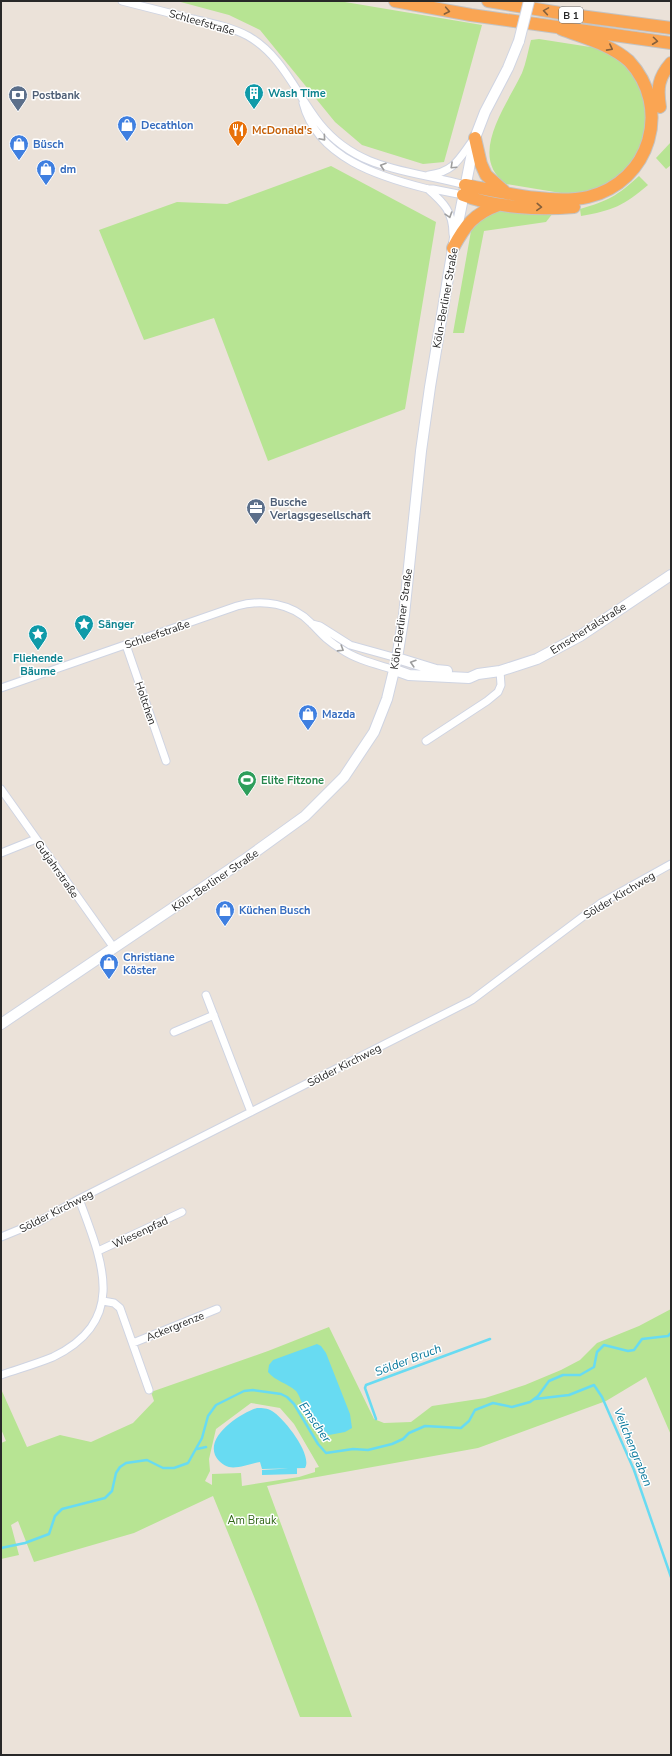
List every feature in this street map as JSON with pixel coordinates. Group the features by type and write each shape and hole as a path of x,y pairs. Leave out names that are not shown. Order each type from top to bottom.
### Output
{"highway":[{"name":"B 1","path":"395,1 561,29 671,43"},
{"name":"B 1","path":"488,1 572,15 671,28"},
{"path":"464,190 505,192 563,200 597,194 615,186 630,175 646,154 650,145 654,123 654,107 649,91 641,75 628,61 612,49 561,29"},
{"path":"464,190 485,203 550,208 593,203 624,187 648,162 657,147 661,129 659,84 662,73 671,63"},
{"path":"475,138 481,164 486,175 505,192"},
{"path":"453,248 471,220 483,211 500,205"}],"main road":[{"name":"Köln-Berliner Straße","path":"1,1024 270,843 305,816 344,776 374,732 387,699 395,670 404,615 421,451 437,342 453,248 475,138 485,112 508,68 519,41 529,1"},
{"name":"Emschertalstraße","path":"395,670 409,675 469,678 478,674 500,670 537,659 561,647 671,575"},
{"path":"397,658 436,670 478,674"}],"street":[{"name":"Schleefstraße","path":"122,1 213,24 248,36 262,46 282,66 301,98 320,124 348,150 360,157 382,166 421,176 464,190"},
{"name":"Schleefstraße","path":"301,98 305,114 313,126 325,140 356,165 380,175 428,189 464,190"},
{"path":"421,176 437,174 451,169 475,138"},
{"name":"Schleefstraße","path":"428,189 443,203 448,212 453,232 453,248"},
{"name":"Schleefstraße","path":"1,688 237,606 256,602 274,604 288,608 301,615 312,624 327,640 358,659 395,670"},
{"name":"Schleefstraße","path":"312,624 320,626 350,644 397,658"},
{"name":"Holtchen","path":"126,645 166,761"},
{"path":"426,741 487,701 498,692 501,685 500,670"},
{"name":"Gutjahrstraße","path":"1,789 114,948"},
{"path":"1,853 36,839"},
{"name":"Sölder Kirchweg","path":"1,1237 40,1220 472,1000 601,903 671,864"},
{"path":"206,995 251,1112"},
{"path":"174,1032 214,1015"},
{"path":"1,1375 52,1357 70,1347 92,1326 103,1301 103,1273 98,1251 79,1199"},
{"name":"Wiesenpfad","path":"98,1251 182,1212"},
{"path":"103,1301 117,1304 133,1343 149,1390"},
{"name":"Ackergrenze","path":"133,1343 217,1309"}],"green space":[{"path":"177,1 339,1 482,25 444,162 423,164 362,145 335,122 260,30 229,15"},
{"path":"539,39 603,49 623,61 647,96 649,134 630,171 591,192 567,194 506,184 495,173 490,159 490,145 500,115 522,73 531,40"},
{"path":"671,142 671,165 666,169 656,158"},
{"path":"331,166 436,222 405,409 268,461 214,318 144,340 99,230 177,202 227,204"},
{"path":"639,176 648,185 632,198 610,209 581,216 580,209 612,197"},
{"path":"500,210 553,213 546,222 484,231 464,333 453,333 471,231 478,219"},
{"name":"Am Brauk","path":"671,1309 671,1435 646,1377 606,1401 478,1448 267,1486 352,1717 300,1717 257,1604 213,1496 134,1533 34,1562 18,1521 11,1525 19,1555 1,1559 1,1443 6,1441 1,1429 1,1389 27,1447 60,1435 91,1442 133,1423 154,1401 151,1392 268,1351 329,1327 374,1419 384,1423 411,1422 432,1406 485,1398 525,1385 561,1370 580,1360 597,1343 639,1326","holes":["251,1403 280,1408 294,1424 319,1467 315,1468 315,1472 299,1477 242,1486 241,1473 212,1474 212,1485 205,1481 210,1471 209,1459 216,1429"]}],"water":[{"path":"317,1344 321,1346 326,1353 350,1414 352,1428 345,1432 329,1435 321,1429 308,1416 296,1391 274,1378 268,1372 269,1365 273,1360"},
{"path":"257,1408 265,1408 272,1411 290,1429 305,1455 305,1468 262,1469 260,1462 240,1467 229,1467 218,1459 215,1455 214,1447 216,1440 221,1433 235,1420"},
{"path":"297,1468 297,1474 262,1475 262,1470"}],"waterway":[{"name":"Emscher","path":"1,1548 25,1543 49,1534 55,1516 62,1509 105,1498 112,1491 116,1473 120,1467 126,1463 147,1460 163,1468 174,1468 188,1463 202,1438 208,1416 216,1405 244,1391 253,1390 281,1394 287,1397 294,1404 318,1444 326,1453 353,1449 368,1450 392,1444 403,1439 409,1433 425,1426 461,1428 469,1421 475,1410 493,1403 512,1407 530,1402 538,1396 549,1381 563,1375 580,1375 594,1367 597,1352 604,1345 628,1351 634,1350 642,1339 668,1336 671,1333"},
{"name":"Sölder Bruch","path":"376,1419 365,1388 366,1385 490,1339"},
{"name":"Veilchengraben","path":"535,1399 569,1395 594,1385 602,1397 634,1470 671,1577"},
{"path":"197,1449 206,1447"}],"place":[{"name":"Wash Time","path":"254,110"},
{"name":"Postbank","path":"18,112"},
{"name":"Decathlon","path":"127,142"},
{"name":"McDonald's","path":"238,147"},
{"name":"Büsch","path":"19,161"},
{"name":"dm","path":"46,186"},
{"name":"Busche Verlagsgesellschaft","path":"256,525"},
{"name":"Sänger","path":"84,641"},
{"name":"Fliehende Bäume","path":"38,651"},
{"name":"Mazda","path":"308,731"},
{"name":"Elite Fitzone","path":"247,797"},
{"name":"Küchen Busch","path":"225,927"},
{"name":"Christiane Köster","path":"109,980"}]}
